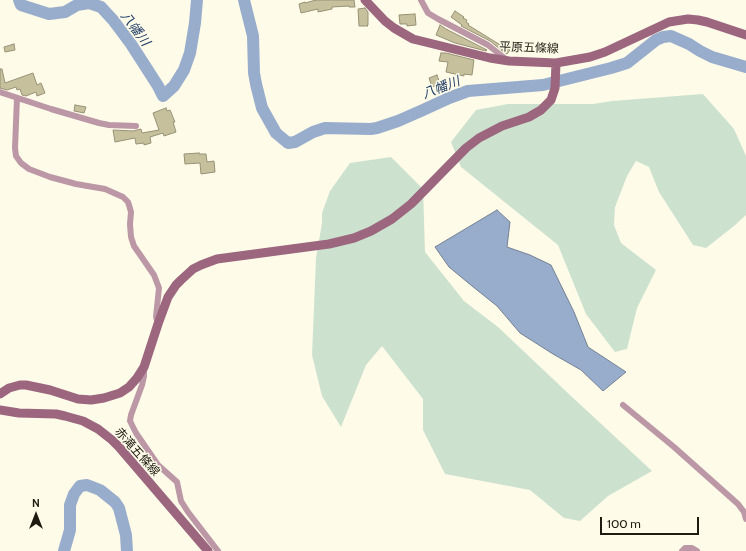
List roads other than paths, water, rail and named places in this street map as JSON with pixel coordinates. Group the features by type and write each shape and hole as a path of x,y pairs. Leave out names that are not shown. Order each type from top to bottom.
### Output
{"street":[{"name":"平原五條線","path":"365,0 385,21 413,39 490,58 509,61 556,63 590,57 605,52 660,26 678,20 698,20 746,35"},
{"path":"421,0 428,13 488,45 509,61"},
{"path":"0,394 9,388 20,385 50,390 78,399 91,400 120,393 129,387 144,367 168,298 176,285 193,269 208,261 217,259 329,244 354,238 371,231 392,219 411,204 466,148 479,138 491,131 529,117 541,110 551,100 555,88 556,63"},
{"path":"0,92 51,109 109,125 136,126"},
{"path":"17,98 15,148 16,156 20,163 50,177 76,184 105,189 123,197 128,202 131,212 131,237 134,246 154,275 159,288 156,317 158,324"},
{"path":"144,367 142,385 130,421 136,433 158,465 177,482 182,501 188,512 218,551"},
{"path":"623,405 674,447 738,504 744,512 746,518"},
{"name":"赤滝五條線","path":"0,410 19,413 56,414 83,421 98,429 119,447 208,551"},
{"path":"682,551 685,548 692,548 698,551"}],"water":[{"path":"497,210 510,222 507,247 530,255 551,265 574,312 588,347 626,372 603,391 581,370 520,333 497,306 449,267 435,247"}],"waterway":[{"name":"八幡川","path":"19,0 21,5 49,14 65,12 77,5 89,3 101,7 131,44 163,96 174,86 184,70 190,53 197,0"},
{"name":"八幡川","path":"244,0 253,36 254,73 262,108 276,133 288,143 295,142 313,132 325,128 377,128 398,121 468,91 543,85 611,68 627,63 656,40 663,37 671,36 712,57 746,67"},
{"path":"64,551 70,530 70,505 74,494 80,486 87,485 100,490 115,502 119,508 126,535 127,551"}]}
